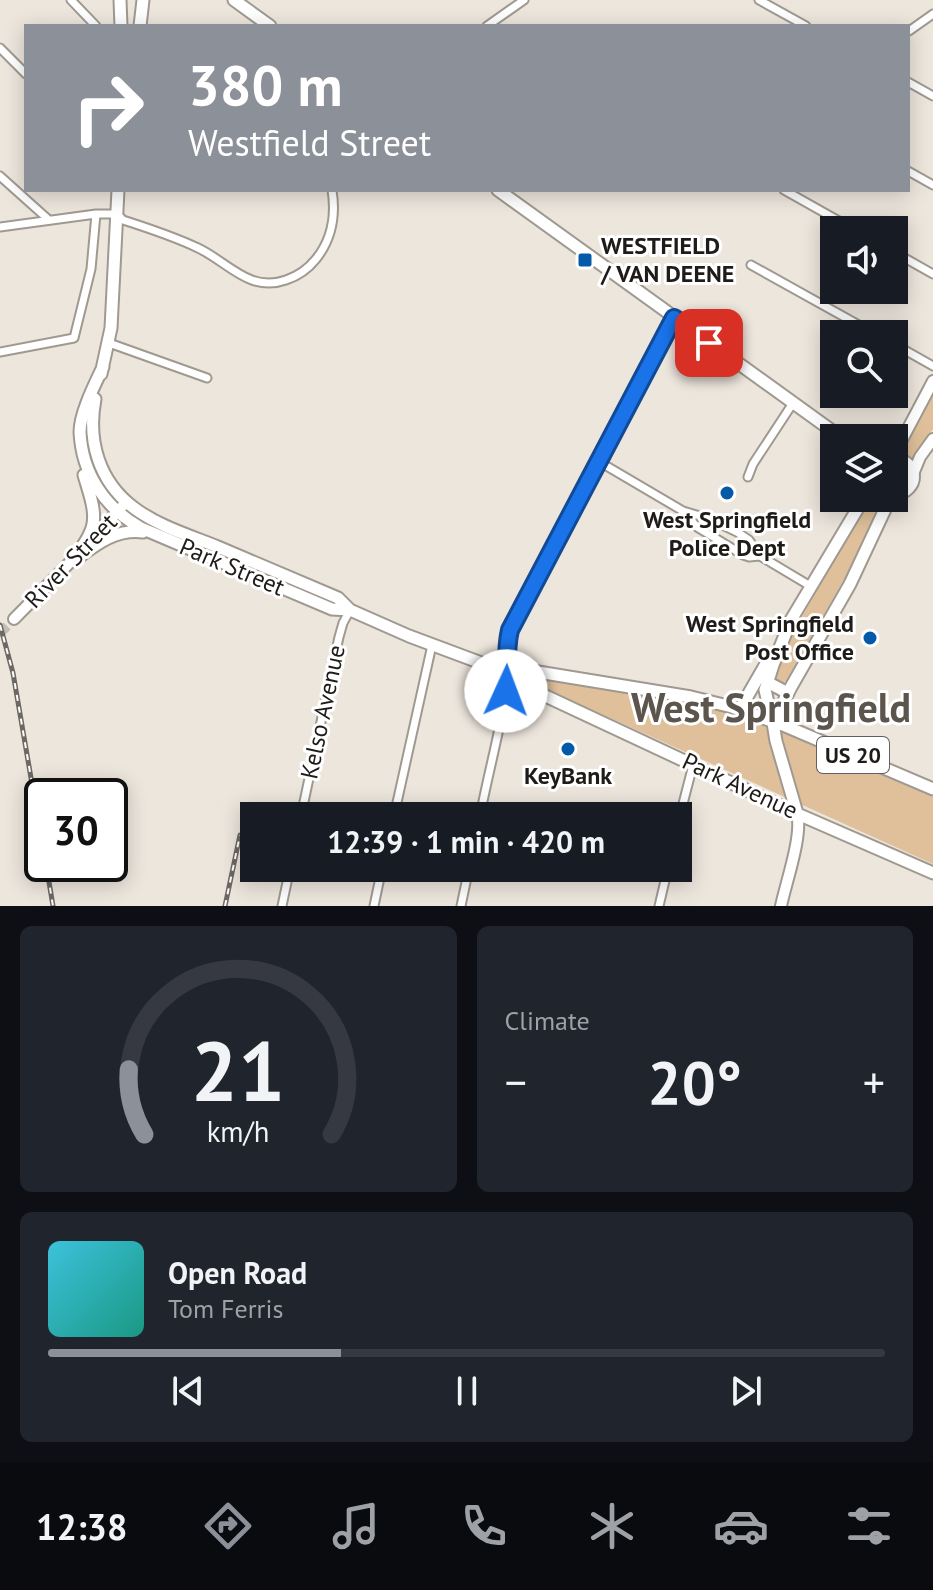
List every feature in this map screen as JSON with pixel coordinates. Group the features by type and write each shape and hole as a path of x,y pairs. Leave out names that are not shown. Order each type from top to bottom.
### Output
{"main road":[{"path":"120,0 121,24"},
{"path":"140,24 143,0"},
{"path":"234,0 267,24"},
{"path":"118,192 112,319 92,417 93,442 104,474 126,502"},
{"path":"501,192 822,424"},
{"path":"72,561 90,534 93,522 79,451 80,432 87,405 103,367"},
{"path":"908,435 928,404 933,381"},
{"path":"80,432 90,476 118,513"},
{"path":"908,489 920,457 933,439"},
{"path":"908,463 913,474"},
{"name":"River Street","path":"14,619 126,502"},
{"name":"Park Street","path":"126,502 162,523 338,598 350,610"},
{"name":"US 20","path":"797,813 765,690 791,620 856,512"},
{"path":"773,723 850,584 884,512"},
{"name":"Park Street","path":"118,513 162,538 332,609 350,610 508,673 526,670 691,697 740,709 933,789"},
{"path":"72,561 103,539 120,533 141,532 162,538"},
{"path":"740,709 791,620"},
{"name":"Park Avenue","path":"508,673 522,685 933,873"},
{"path":"767,682 788,693"},
{"path":"781,906 797,840 797,813"}],"street":[{"path":"71,0 94,24"},
{"path":"490,24 524,0"},
{"path":"759,0 802,24"},
{"path":"910,30 933,14"},
{"path":"0,48 24,72"},
{"path":"910,83 933,96"},
{"path":"910,172 933,185"},
{"path":"0,176 49,220"},
{"path":"0,227 117,214 123,220 202,250 249,280 276,283 302,273 321,252 333,221 332,192"},
{"path":"788,192 830,216"},
{"path":"0,352 74,338 91,269 96,214"},
{"path":"908,260 933,274"},
{"path":"751,265 850,320"},
{"path":"483,802 505,694 510,630 674,318"},
{"path":"109,343 207,378"},
{"path":"908,352 933,366"},
{"path":"748,477 753,464 793,403"},
{"path":"598,461 683,511 737,532 751,541 760,556 812,587"},
{"path":"683,511 697,527 743,555 760,556"},
{"name":"Kelso Avenue","path":"304,802 339,637 350,610"},
{"path":"397,802 432,645"},
{"path":"683,802 693,765"},
{"path":"282,906 287,882"},
{"path":"374,906 379,882"},
{"path":"461,906 466,882"},
{"path":"659,906 665,882"}],"shaded area":[{"path":"933,395 933,429 908,473 908,439"},
{"path":"862,512 884,512 786,681 780,684 774,679 803,615"},
{"path":"525,675 698,704 757,721 933,797 933,864 524,679"}],"tunnel":[{"path":"0,633 14,619"}],"railway":[{"path":"0,625 13,673 31,778"},
{"path":"225,906 240,835"},
{"path":"49,882 53,906"}],"place":[{"name":"WESTFIELD / VAN DEENE","path":"585,260"},
{"name":"West Springfield Police Dept","path":"727,493"},
{"name":"West Springfield Post Office","path":"870,638"},
{"name":"KeyBank","path":"568,749"}],"district":[{"name":"West Springfield","path":"771,708"}],"route":[{"path":"506,691 510,630 674,318 709,343"}]}
